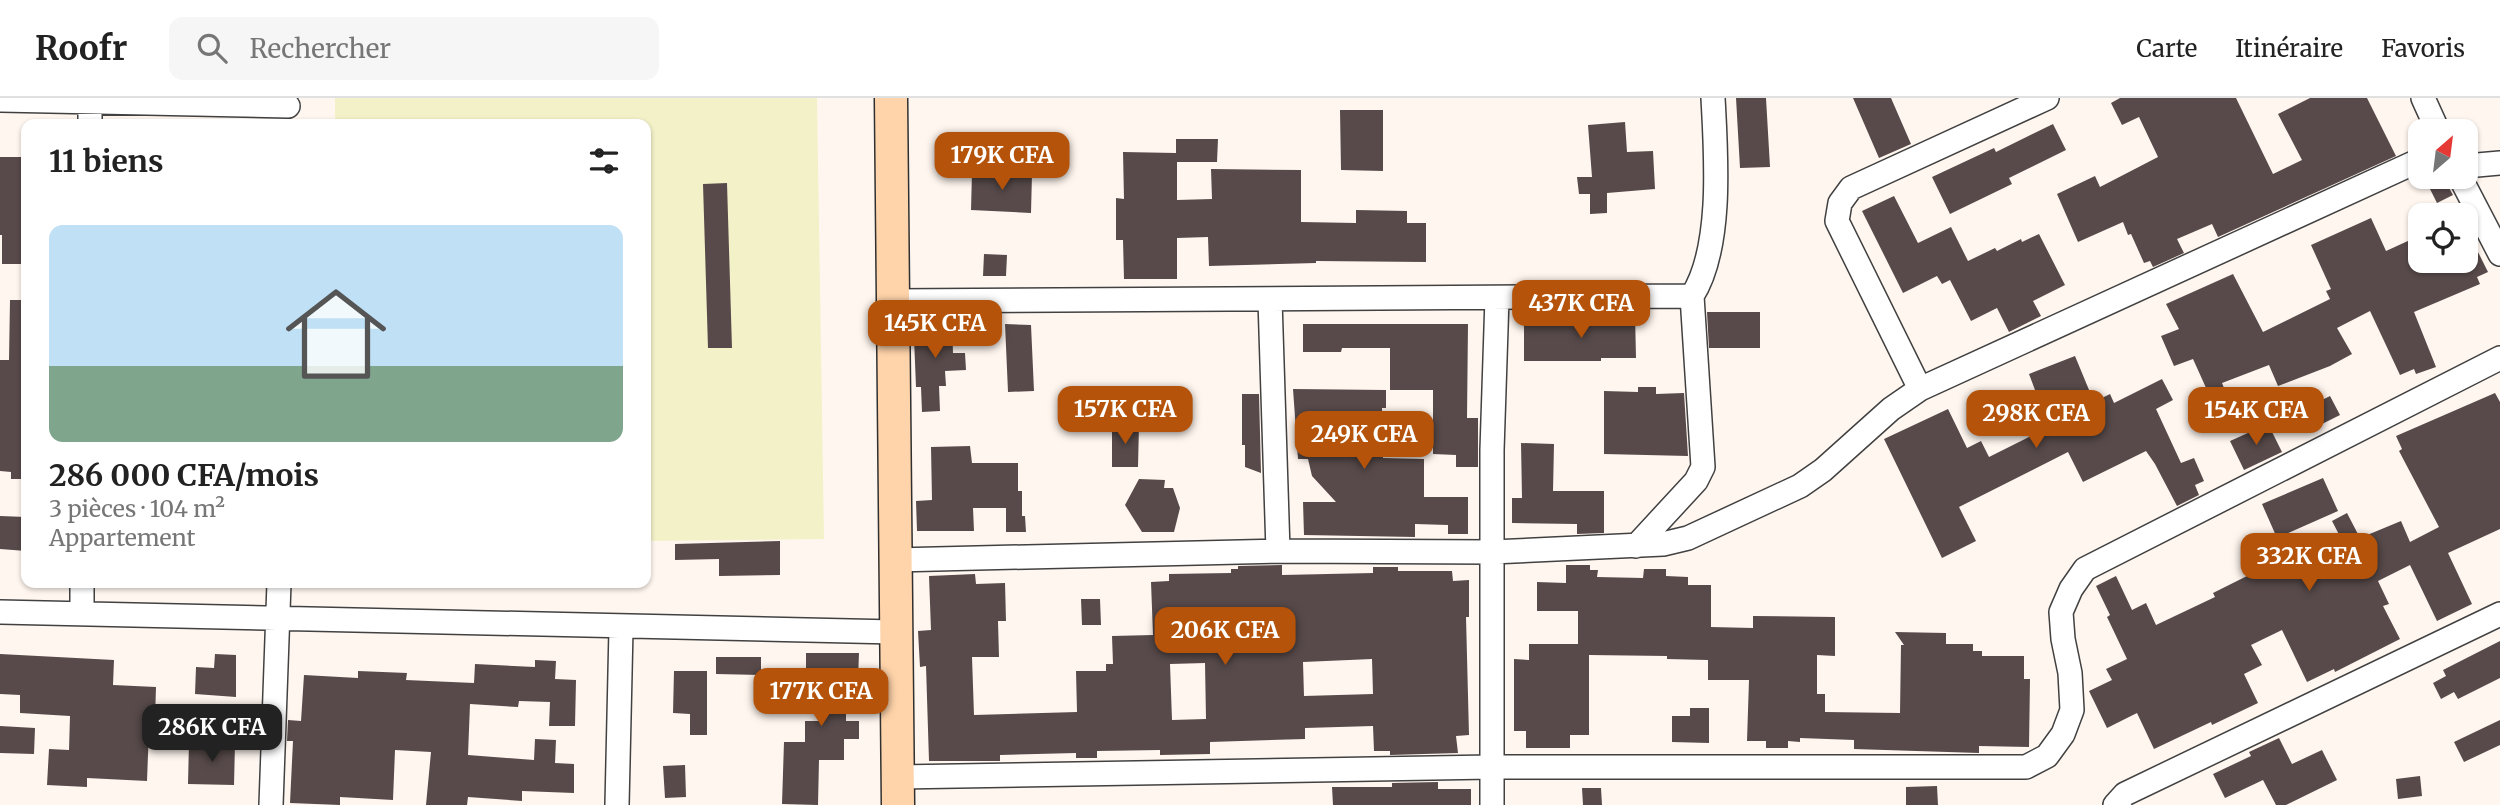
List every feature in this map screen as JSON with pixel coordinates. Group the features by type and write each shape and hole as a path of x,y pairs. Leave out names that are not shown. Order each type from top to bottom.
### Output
{"main road":[{"path":"891,98 898,791"}],"street":[{"path":"1636,546 1696,481 1703,467 1692,296 1703,276 1709,253 1715,198 1713,98"},
{"path":"1920,388 1842,233 1837,221 1840,204 1851,188 2047,98"},
{"path":"2423,98 2433,119"},
{"path":"0,100 90,113 288,109"},
{"path":"2478,165 2500,163"},
{"path":"895,559 1278,551 1492,552 1636,546 1688,538 1800,486 1823,470 1891,409 1920,388 2408,165"},
{"path":"2466,189 2500,254"},
{"path":"893,301 1692,296"},
{"path":"1492,805 1492,450 1497,298"},
{"path":"1270,300 1278,551"},
{"path":"898,791 1491,767 2026,767 2048,756 2063,734 2072,710 2061,611 2071,589 2085,569 2500,358"},
{"path":"82,588 82,613"},
{"path":"271,805 279,588"},
{"path":"0,612 278,617 621,629 895,632"},
{"path":"2115,805 2125,794 2500,614"},
{"path":"617,805 621,629"}],"shaded area":[{"path":"335,98 817,98 824,539 651,541 651,119 335,119"}],"building":[{"path":"1736,98 1766,98 1770,167 1740,168"},
{"path":"1853,98 1891,98 1911,144 1879,158"},
{"path":"2120,98 2236,98 2273,174 2302,160 2278,114 2310,98 2367,98 2396,156 2218,237 2212,224 2177,239 2184,253 2153,267 2150,261 2144,263 2123,222 2078,242 2057,194 2095,176 2100,187 2158,157 2139,117 2122,125 2111,103"},
{"path":"1340,110 1383,110 1383,171 1341,170"},
{"path":"1625,122 1627,152 1653,151 1655,189 1607,193 1607,213 1590,214 1590,194 1579,194 1577,177 1592,177 1588,125"},
{"path":"2053,124 2066,150 2009,178 2012,184 1950,214 1932,177 1994,148 1996,152"},
{"path":"1176,139 1218,139 1217,162 1177,162 1177,200 1212,199 1211,169 1301,170 1301,222 1356,223 1356,210 1407,211 1407,223 1426,223 1426,262 1316,261 1209,266 1208,237 1177,238 1177,279 1124,279 1123,240 1116,240 1116,198 1124,199 1123,152 1176,153"},
{"path":"0,157 21,157 21,264 2,264"},
{"path":"972,172 1032,174 1031,213 971,210"},
{"path":"727,183 732,348 708,348 703,184"},
{"path":"2430,189 2450,189 2453,195 2437,203"},
{"path":"1894,196 1918,243 1951,227 1968,261 1995,248 1997,251 2021,239 2022,242 2039,234 2065,285 2033,301 2041,316 2009,332 1997,308 1971,321 1950,280 1942,284 1937,276 1903,293 1862,211"},
{"path":"2371,218 2386,251 2408,241 2408,273 2478,273 2478,252 2488,272 2477,277 2480,284 2414,312 2436,367 2416,374 2414,369 2400,375 2370,311 2337,328 2352,354 2330,366 2278,386 2269,365 2222,383 2237,420 2219,429 2203,391 2207,390 2193,359 2174,366 2161,336 2179,329 2166,304 2233,274 2263,332 2330,299 2326,291 2331,289 2311,245"},
{"path":"984,254 1007,255 1006,276 983,276"},
{"path":"10,300 21,300 21,479 11,479 11,472 0,471 0,360 9,360"},
{"path":"1707,312 1760,312 1760,348 1709,348"},
{"path":"1610,313 1635,313 1636,358 1524,361 1524,321 1610,321"},
{"path":"920,317 938,317 938,323 952,322 953,353 965,353 966,370 945,371 946,386 939,386 940,411 922,412 921,387 916,387 914,338 921,338"},
{"path":"1005,324 1031,325 1034,391 1008,392"},
{"path":"1303,324 1468,324 1467,418 1478,418 1478,467 1456,467 1456,455 1433,454 1433,390 1390,390 1390,348 1342,348 1341,352 1303,352"},
{"path":"2075,356 2094,402 2110,394 2114,403 2162,379 2173,400 2156,409 2181,463 2194,458 2204,481 2195,485 2199,495 2177,506 2146,451 2083,482 2068,452 1959,507 1976,541 1942,558 1884,439 1948,409 1967,448 1981,441 1989,457 2049,427 2029,374"},
{"path":"1638,387 1656,387 1656,394 1684,393 1688,456 1604,454 1604,391 1638,392"},
{"path":"1293,389 1386,390 1386,408 1382,408 1383,458 1424,459 1424,497 1468,497 1468,534 1448,534 1448,525 1415,524 1415,537 1304,535 1303,502 1336,502 1312,476 1308,459 1298,459"},
{"path":"2495,393 2500,402 2500,529 2448,553 2472,604 2437,621 2410,565 2378,581 2389,604 2383,606 2400,639 2335,672 2334,669 2307,682 2282,630 2251,645 2262,665 2244,674 2258,703 2154,749 2137,713 2107,728 2089,691 2112,680 2106,669 2127,659 2096,586 2116,576 2132,610 2146,603 2156,625 2215,597 2213,593 2299,550 2308,568 2347,550 2332,521 2347,513 2360,538 2401,521 2410,542 2439,527 2399,451 2402,449 2396,436"},
{"path":"1242,394 1259,394 1261,473 1245,467"},
{"path":"2330,396 2340,415 2314,428 2304,409"},
{"path":"2268,424 2282,452 2244,470 2230,441"},
{"path":"1112,425 1139,425 1138,467 1112,467"},
{"path":"1521,443 1554,444 1553,491 1604,491 1604,533 1577,534 1577,524 1512,523 1512,498 1522,498"},
{"path":"970,446 972,463 1018,463 1018,491 1022,491 1022,516 1025,516 1026,532 1006,532 1006,508 973,508 974,531 917,531 916,501 932,500 931,447"},
{"path":"2323,478 2338,511 2277,538 2262,504"},
{"path":"1139,479 1165,480 1164,488 1173,488 1180,508 1174,532 1142,532 1125,505"},
{"path":"0,516 21,517 21,551 0,549"},
{"path":"780,541 780,575 719,576 719,559 675,560 675,544"},
{"path":"1282,565 1282,575 1373,573 1373,567 1398,567 1398,571 1452,571 1453,581 1469,580 1469,617 1466,617 1469,735 1456,736 1458,753 1390,755 1390,751 1374,751 1373,726 1305,728 1305,739 1210,742 1210,754 1160,755 1160,750 1097,751 1097,758 1076,758 1076,753 1000,755 1000,761 929,761 926,666 920,667 918,631 931,630 929,576 975,574 976,584 1005,583 1006,621 998,621 999,657 972,657 974,715 1077,712 1076,671 1106,671 1106,664 1113,664 1112,636 1153,635 1151,582 1169,581 1169,574 1231,573 1231,569 1238,569 1238,566","holes":["1372,659 1373,694 1304,696 1303,662","1205,663 1206,719 1172,720 1170,664"]},
{"path":"1566,565 1590,565 1590,570 1598,570 1597,577 1643,578 1644,569 1666,569 1666,576 1688,577 1688,585 1711,585 1711,627 1753,628 1753,616 1835,617 1835,656 1817,655 1817,694 1825,694 1825,712 1900,713 1901,645 1904,645 1895,632 1946,633 1946,644 1973,644 1973,651 1982,651 1982,656 2024,656 2024,679 2030,679 2029,747 1979,746 1979,753 1854,749 1854,740 1800,738 1800,742 1788,741 1788,748 1766,748 1766,741 1747,741 1749,680 1708,680 1708,660 1667,659 1667,656 1589,655 1589,735 1570,735 1570,748 1526,748 1526,731 1514,731 1514,659 1529,660 1529,644 1578,644 1578,611 1537,611 1537,582 1566,583"},
{"path":"1081,599 1100,599 1101,625 1082,625"},
{"path":"2500,641 2500,678 2458,699 2454,692 2441,699 2433,683 2446,676 2443,670"},
{"path":"806,653 859,653 858,680 846,680 846,721 859,721 859,739 844,739 844,760 819,760 818,805 782,804 784,742 805,742 805,721 823,721 823,680 806,680"},
{"path":"0,654 114,660 113,685 156,687 155,719 151,719 149,729 147,781 87,778 87,787 47,785 49,749 69,750 70,716 20,713 20,695 0,694"},
{"path":"215,654 236,655 236,697 195,694 196,667 214,668"},
{"path":"716,657 761,657 761,675 716,674"},
{"path":"535,660 556,661 555,679 576,680 575,726 549,726 550,702 519,701 518,707 470,704 468,755 534,760 535,739 556,740 555,763 574,764 574,793 522,791 522,801 468,797 467,805 426,805 431,752 395,750 393,800 340,797 340,805 290,803 293,741 287,741 288,720 301,721 304,675 358,678 358,671 407,673 406,680 474,683 475,664 535,667"},
{"path":"674,671 707,671 707,735 690,735 690,714 673,713"},
{"path":"1690,708 1709,708 1709,743 1672,742 1672,716 1690,716"},
{"path":"2500,720 2500,745 2464,762 2454,742"},
{"path":"0,726 35,728 34,754 0,753"},
{"path":"2279,738 2292,764 2322,750 2337,780 2286,805 2276,805 2263,780 2225,798 2213,774 2251,756 2249,752"},
{"path":"189,742 235,743 234,785 188,784"},
{"path":"685,765 686,797 665,798 663,766"},
{"path":"2420,776 2422,796 2398,799 2396,779"},
{"path":"1438,782 1438,789 1471,789 1471,805 1333,805 1332,787 1392,787 1392,783"},
{"path":"1937,786 1938,805 1906,805 1906,787"},
{"path":"1582,788 1601,788 1602,805 1583,805"}]}
